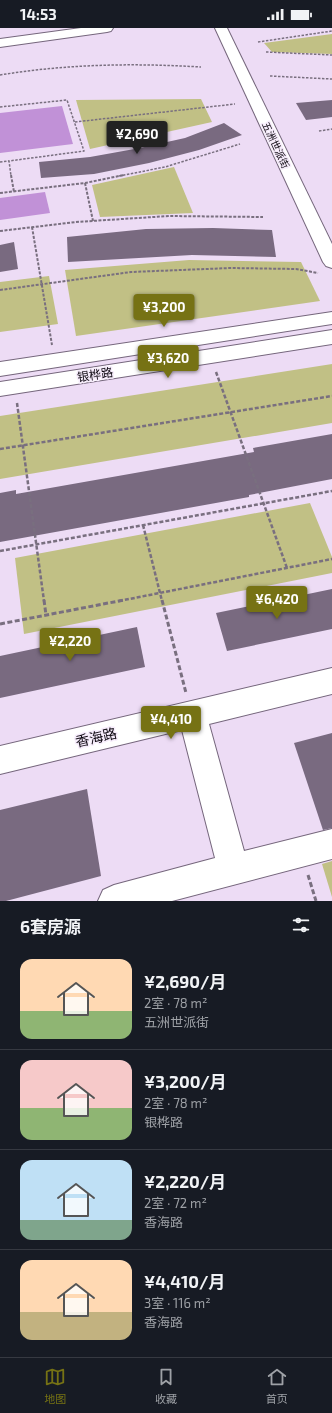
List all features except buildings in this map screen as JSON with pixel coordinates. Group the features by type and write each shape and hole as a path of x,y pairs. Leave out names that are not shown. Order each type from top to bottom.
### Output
{"street":[{"path":"0,43 106,28"},
{"name":"五洲世派街","path":"221,28 328,268"},
{"name":"银桦路","path":"0,369 332,318"},
{"name":"银桦路","path":"7,387 332,337"},
{"name":"香海路","path":"0,760 332,680"},
{"path":"192,714 233,869"},
{"path":"114,901 332,844"}],"path":[{"path":"258,42 332,31"},
{"path":"266,52 332,55"},
{"path":"0,75 68,66 110,64 202,67"},
{"path":"270,76 332,79"},
{"path":"0,107 67,100 84,151 0,162"},
{"path":"75,122 235,104"},
{"path":"319,131 332,129"},
{"path":"0,193 85,183 165,167 240,144"},
{"path":"9,161 14,192"},
{"path":"85,183 93,221"},
{"path":"0,231 93,221 169,216 264,217"},
{"path":"32,228 55,360"},
{"path":"0,290 131,272 231,268 328,268"},
{"path":"210,356 287,568"},
{"path":"7,387 23,446 46,615"},
{"path":"0,449 332,396"},
{"path":"0,551 332,491"},
{"path":"143,525 192,714"},
{"path":"0,624 332,559"}],"shaded area":[{"path":"332,34 332,54 272,52 264,43"},
{"path":"201,99 212,122 90,149 76,100"},
{"path":"62,106 73,144 0,153 0,113"},
{"path":"174,167 193,213 100,217 92,185"},
{"path":"45,192 50,213 0,220 0,198"},
{"path":"189,260 301,262 320,301 76,336 65,270"},
{"path":"49,276 58,324 0,332 0,282"},
{"path":"332,364 332,423 0,479 0,416"},
{"path":"310,503 332,557 332,573 24,634 15,558"},
{"path":"332,861 332,897 322,864"}]}
